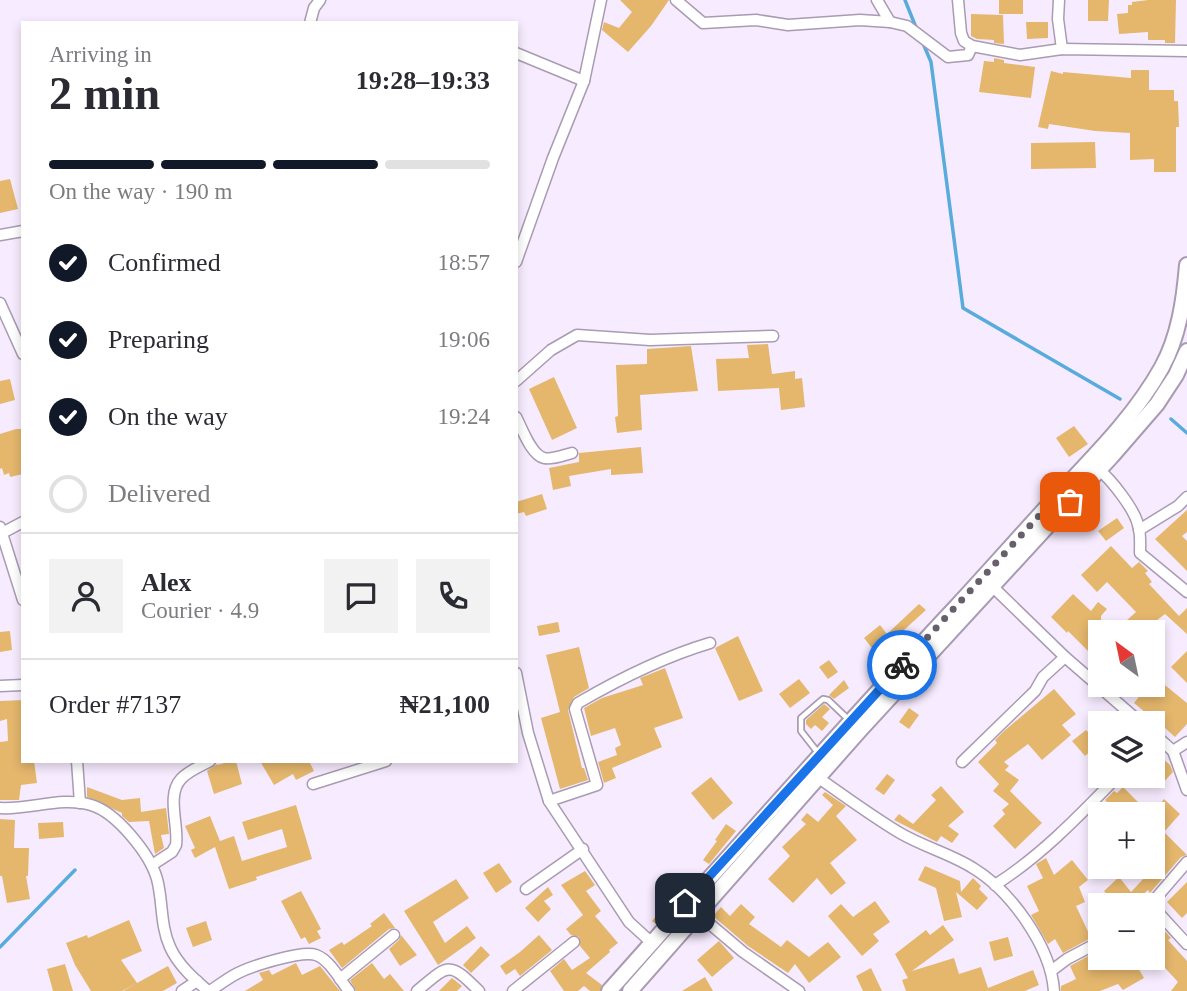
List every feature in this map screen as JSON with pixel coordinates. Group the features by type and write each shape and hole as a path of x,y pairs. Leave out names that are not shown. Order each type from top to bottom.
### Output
{"main road":[{"path":"630,991 820,779 860,730 993,587 1145,395 1174,340 1187,265"},
{"path":"609,991 850,721 1065,497 1099,470 1157,404 1176,375 1187,351"}],"street":[{"path":"311,21 314,8 320,0"},
{"path":"518,256 548,170 584,81 601,0"},
{"path":"677,0 703,23 756,20 788,24 860,20 890,22 907,26 948,57 968,55 972,46"},
{"path":"877,0 890,22"},
{"path":"958,0 961,33 964,41 972,46 1020,55 1062,49 1187,51"},
{"path":"1059,0 1058,19 1062,49"},
{"path":"518,54 584,81"},
{"path":"0,235 21,231"},
{"path":"0,303 21,350"},
{"path":"518,379 551,350 577,335 650,340 773,336"},
{"path":"518,420 534,451 540,457 546,459 572,453"},
{"path":"1099,470 1109,478 1133,513 1139,530 1140,553 1187,592"},
{"path":"1139,530 1178,506 1187,497"},
{"path":"21,523 1,530 21,594"},
{"path":"993,587 1065,657 1127,711"},
{"path":"549,801 597,785 575,709 578,703 620,678 673,654 710,643"},
{"path":"962,762 1035,691 1043,677 1065,657"},
{"path":"0,687 21,685"},
{"path":"518,694 520,714 549,801 629,922 652,943"},
{"path":"1172,751 1187,743"},
{"path":"1165,745 1172,751 1187,790"},
{"path":"77,763 80,803"},
{"path":"152,865 172,852 176,845 176,786 181,778 207,763"},
{"path":"313,785 380,763"},
{"path":"820,779 898,832 971,867 995,885 1027,923 1040,945 1051,971 1054,991"},
{"path":"995,885 1016,872 1060,835 1106,788"},
{"path":"0,808 65,802 93,805 106,812 125,830 152,865 157,880 164,929 170,946 176,959 209,991 238,973 308,954 326,962 349,991"},
{"path":"526,889 583,849"},
{"path":"1161,893 1187,862"},
{"path":"698,914 743,952 799,991"},
{"path":"1165,920 1187,944"},
{"path":"340,979 394,936"},
{"path":"513,991 574,942"},
{"path":"1051,971 1088,948"},
{"path":"417,991 439,972 449,968 459,971 479,991"},
{"path":"182,991 197,981"}],"lane":[{"path":"821,755 801,731 801,718 823,699 828,700 850,721"}],"building":[{"path":"620,0 669,0 628,52 602,30 604,22 619,28 632,12"},
{"path":"999,0 1023,0 1023,14 999,14"},
{"path":"1088,0 1109,0 1108,21 1088,21"},
{"path":"1176,0 1175,43 1148,40 1148,32 1119,34 1117,14 1128,13 1128,5 1132,5 1132,2"},
{"path":"971,14 1003,15 1004,44 971,36"},
{"path":"1026,22 1048,22 1048,38 1027,39"},
{"path":"994,58 1004,60 1004,63 1035,67 1031,98 979,92 984,61 994,62"},
{"path":"1131,70 1149,70 1149,90 1174,90 1174,101 1178,101 1179,127 1176,127 1176,172 1154,172 1154,159 1130,160 1130,133 1049,124 1048,129 1038,127 1051,71 1131,78"},
{"path":"1095,142 1096,168 1031,169 1031,143"},
{"path":"10,179 18,209 0,213 0,181"},
{"path":"768,344 772,374 795,371 795,379 802,378 805,407 781,410 779,388 718,391 716,359 749,358 747,345"},
{"path":"691,346 698,391 640,395 642,430 617,433 616,365 647,364 647,349"},
{"path":"554,377 577,428 552,440 529,389"},
{"path":"10,379 15,400 0,404 0,381"},
{"path":"1074,426 1088,444 1069,457 1056,438"},
{"path":"21,429 21,474 10,477 9,473 4,475 2,468 0,469 0,434"},
{"path":"641,447 643,473 611,475 611,469 569,476 571,486 553,490 549,468 579,462 579,453"},
{"path":"542,494 547,509 526,516 524,512 518,514 518,501"},
{"path":"1187,510 1187,532 1182,536 1187,541 1187,571 1155,539"},
{"path":"1117,518 1124,528 1106,541 1098,531"},
{"path":"1111,546 1132,568 1139,562 1148,571 1145,573 1152,582 1149,584 1179,616 1187,608 1187,634 1165,614 1157,620 1127,620 1136,612 1107,582 1097,592 1081,575"},
{"path":"1073,594 1091,611 1098,602 1107,609 1101,620 1088,620 1088,651 1051,617"},
{"path":"919,604 926,610 893,640 896,644 880,658 864,638 880,625 887,634"},
{"path":"558,622 560,632 539,636 537,626"},
{"path":"10,631 12,650 0,652 0,632"},
{"path":"738,636 763,691 739,701 715,648"},
{"path":"579,647 589,688 574,697 568,710 582,768 588,780 560,789 541,718 560,712 546,655"},
{"path":"1187,651 1187,683 1171,667"},
{"path":"829,660 838,672 828,679 819,667"},
{"path":"665,668 683,718 654,728 662,747 612,768 616,778 604,783 598,762 617,755 615,748 621,745 615,728 591,736 584,708 602,698 643,685 640,678"},
{"path":"799,679 810,693 790,708 779,694"},
{"path":"844,680 849,688 834,699 829,695"},
{"path":"1166,686 1187,703 1187,724 1175,737 1165,728 1165,711 1144,711 1134,703 1139,697 1165,697"},
{"path":"1054,689 1076,714 1062,725 1071,735 1042,760 1028,744 1004,762 1009,766 1005,770 1019,780 1010,791 1042,823 1015,849 993,826 1005,814 1002,810 1009,804 993,791 999,784 978,762 997,743 995,740 1004,731"},
{"path":"21,700 21,763 34,763 37,783 21,785 19,800 0,800 0,742 8,741 7,719 0,721 0,701"},
{"path":"824,704 830,709 822,717 829,723 822,731 815,725 811,729 806,720"},
{"path":"909,708 919,715 909,729 899,722"},
{"path":"1086,730 1088,753 1085,756 1072,741"},
{"path":"1165,761 1170,765 1173,772 1165,781"},
{"path":"237,763 242,784 214,794 207,771 217,765"},
{"path":"261,763 310,763 314,771 296,780 293,774 274,785"},
{"path":"887,774 895,780 884,795 875,789"},
{"path":"711,777 733,803 713,820 691,793"},
{"path":"941,786 964,812 948,826 959,834 952,843 941,836 937,842 894,820 899,814 913,824 936,800 931,795"},
{"path":"87,787 122,800 140,798 141,812 166,808 169,834 161,835 164,848 155,854 149,821 129,822 122,813 87,797"},
{"path":"1124,788 1138,802 1105,800 1114,791 1117,793"},
{"path":"825,792 846,806 836,816 857,840 830,863 846,883 831,895 817,878 793,903 768,879 790,856 782,847 806,824 801,820 807,813 818,822 833,805 822,795"},
{"path":"1164,799 1180,814 1165,831 1165,802 1161,802"},
{"path":"296,805 312,859 256,877 257,880 229,889 215,847 195,858 191,850 195,848 185,826 210,816 220,841 234,836 242,861 287,847 282,829 248,840 242,822"},
{"path":"0,819 15,820 14,848 29,848 26,876 30,899 7,903 0,876"},
{"path":"63,822 64,837 39,839 38,823"},
{"path":"726,824 736,831 709,864 703,860"},
{"path":"1165,833 1187,855 1181,857 1165,876"},
{"path":"1046,858 1054,875 1072,860 1088,880 1079,887 1085,902 1076,906 1088,932 1088,940 1063,953 1055,939 1048,944 1031,915 1039,911 1027,886 1043,878 1036,864"},
{"path":"499,863 512,882 496,893 483,873"},
{"path":"925,866 960,881 961,892 973,878 988,898 977,910 956,892 962,917 944,921 936,888 918,880"},
{"path":"585,871 595,885 586,891 601,911 595,916 618,943 586,973 602,985 600,991 590,991 584,986 578,991 564,991 550,971 564,959 572,970 590,958 580,946 579,937 571,935 566,929 583,915 561,885"},
{"path":"456,879 469,898 433,922 445,943 467,926 476,938 438,965 404,911"},
{"path":"1117,879 1121,879 1131,892 1143,879 1162,879 1150,893 1148,890 1145,893 1104,891"},
{"path":"1187,882 1187,913 1182,918 1167,902"},
{"path":"548,887 553,895 544,901 551,909 538,922 525,908"},
{"path":"301,891 321,929 317,931 321,938 309,944 305,937 301,939 281,901"},
{"path":"672,897 676,901 656,924 652,921"},
{"path":"875,901 890,922 873,934 879,941 862,956 828,916 841,904 853,917"},
{"path":"741,904 755,917 749,924 781,947 787,940 809,957 828,942 841,957 809,983 795,964 788,973 748,946 713,916 721,907 730,916"},
{"path":"384,913 395,928 389,929 342,968 329,950 342,942 344,945 372,926 370,924"},
{"path":"129,920 142,951 121,960 137,983 122,991 91,991 75,965 66,943 87,935 88,938"},
{"path":"206,921 212,940 193,947 186,928"},
{"path":"943,925 954,940 912,971 954,958 959,974 981,967 988,988 1033,970 1039,985 1025,991 906,991 902,980 908,978 895,954 926,930 930,935"},
{"path":"1165,931 1171,938 1168,940 1187,961 1187,991 1171,991 1178,982 1165,968"},
{"path":"401,935 417,955 400,966 389,949"},
{"path":"539,935 552,950 520,976 515,969 506,975 500,966"},
{"path":"1008,937 1013,956 994,961 989,942"},
{"path":"719,941 734,958 712,977 697,960"},
{"path":"481,946 490,955 471,973 463,965"},
{"path":"1088,956 1088,970 1139,970 1144,978 1123,990 1118,984 1100,991 1061,991 1061,986 1076,979 1070,966"},
{"path":"296,963 302,975 320,966 340,991 245,991 263,980 259,973 269,970 272,975"},
{"path":"372,963 384,979 390,974 404,991 356,991 350,980"},
{"path":"65,964 73,991 53,991 47,969"},
{"path":"168,966 177,983 163,991 123,991"},
{"path":"871,968 882,991 863,991 856,976"},
{"path":"705,977 713,991 682,991"},
{"path":"452,978 462,986 457,991 439,991"}],"waterway":[{"path":"905,0 917,30"},
{"path":"922,41 931,62 963,308 1120,399"},
{"path":"1171,419 1187,433"},
{"path":"0,947 75,870"}],"way so far":[{"path":"902,665 1060,493 1070,502"}],"route":[{"path":"685,903 902,665"}]}
